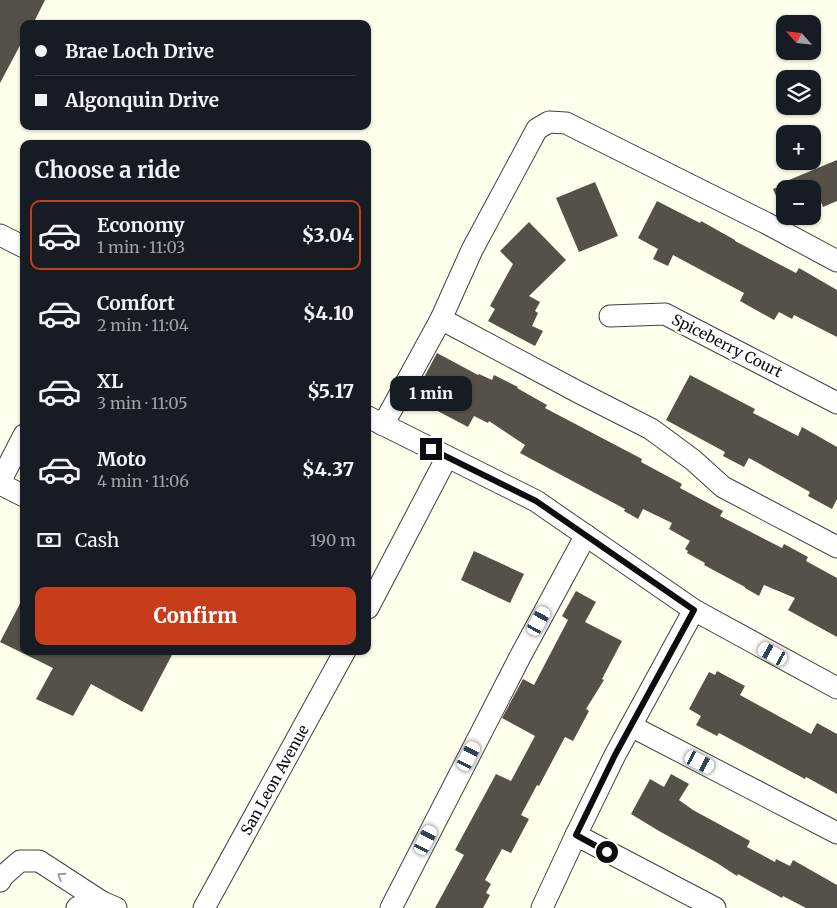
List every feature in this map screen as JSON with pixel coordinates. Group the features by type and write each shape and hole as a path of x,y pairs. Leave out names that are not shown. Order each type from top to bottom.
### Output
{"street":[{"path":"837,260 566,123 549,122 537,129 472,250 441,319 375,421 536,501 694,610 837,688"},
{"path":"0,234 20,245"},
{"name":"Spiceberry Court","path":"610,316 665,314 837,403"},
{"path":"441,319 652,429 723,487 837,547"},
{"path":"20,443 0,483 20,494"},
{"path":"371,602 447,457"},
{"path":"391,908 521,655 586,535"},
{"path":"542,908 576,835 631,726 694,610"},
{"name":"San Leon Avenue","path":"204,908 343,655"},
{"path":"631,726 837,833"},
{"path":"576,835 682,900 715,908"},
{"path":"0,881 20,861 39,861 109,905"},
{"path":"78,908 109,905"}],"building":[{"path":"0,0 45,0 35,20 20,20 20,46 0,83"},
{"path":"837,160 837,201 823,207 821,202 821,180 789,180 813,170 821,170 821,167"},
{"path":"595,182 618,236 579,252 556,198"},
{"path":"657,201 700,223 701,221 796,273 799,268 837,290 837,337 794,315 792,319 779,312 774,320 740,301 744,293 673,255 668,266 653,259 658,249 638,238"},
{"path":"529,222 566,260 529,296 540,302 535,311 538,313 532,326 543,331 535,346 488,321 495,309 490,306 513,264 500,251"},
{"path":"437,353 478,375 492,380 494,375 518,387 547,405 545,408 642,459 641,462 682,484 680,488 723,511 720,516 782,548 784,544 808,557 806,561 837,578 837,637 788,610 795,598 764,585 759,596 704,565 705,563 687,553 688,551 685,549 690,541 669,529 672,523 643,509 638,519 624,511 625,509 520,453 525,445 489,421 488,423 474,416 468,427 413,398"},
{"path":"690,375 755,409 753,413 798,436 802,427 837,447 837,499 832,509 808,496 810,492 749,458 744,467 723,456 725,452 666,420"},
{"path":"474,551 524,574 510,603 461,580"},
{"path":"576,591 596,602 585,622 622,641 602,679 604,680 586,709 589,711 573,741 565,737 521,815 529,819 511,853 502,849 485,880 491,884 486,893 490,895 483,908 435,908 464,855 455,850 496,774 511,781 535,736 502,718 523,679 534,685 568,620 562,616"},
{"path":"20,604 20,652 0,642"},
{"path":"26,655 172,655 142,712 91,684 73,716 36,699 53,668"},
{"path":"717,671 745,686 740,695 811,734 817,723 837,734 837,794 719,733 717,736 696,725 701,716 689,709 709,672 715,675"},
{"path":"671,774 689,784 679,800 693,810 750,841 747,847 775,862 776,859 790,866 793,860 837,885 837,908 806,908 783,896 782,898 738,874 737,876 631,814 650,779 664,787"}],"route":[{"path":"431,449 536,501 694,610 615,755 576,835 607,852"}]}
